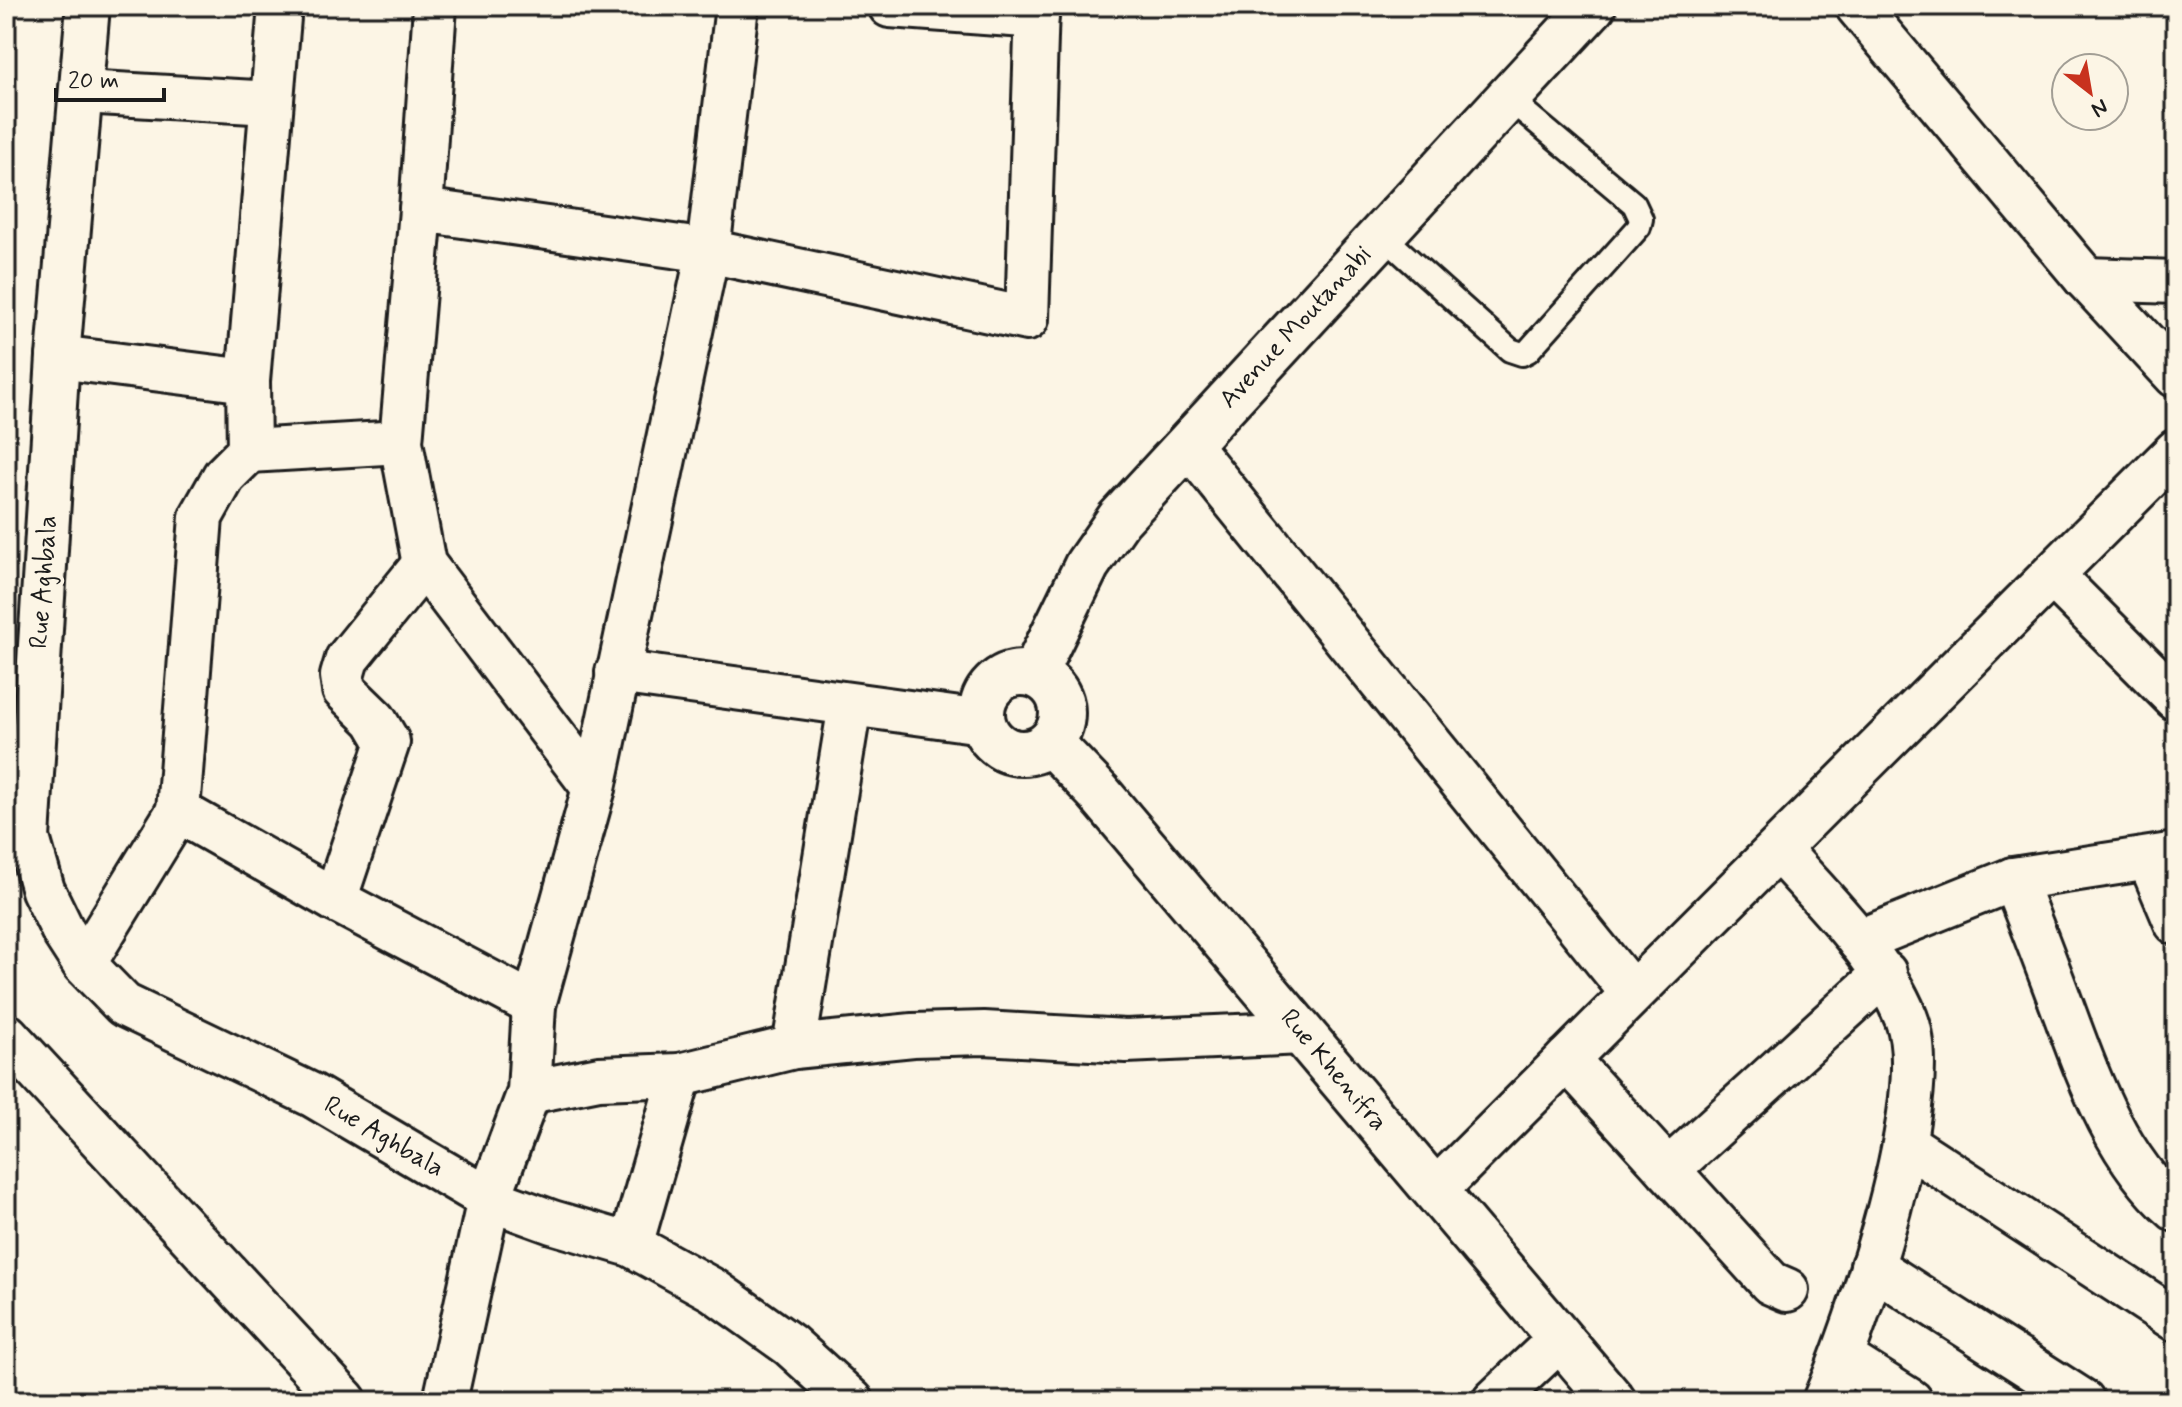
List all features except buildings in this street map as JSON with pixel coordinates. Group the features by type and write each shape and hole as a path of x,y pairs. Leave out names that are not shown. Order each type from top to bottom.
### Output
{"street":[{"name":"Rue Aghbala","path":"88,6 58,357 28,838 43,890 64,933 84,964 124,1005 312,1095 489,1199 552,1222 631,1245 713,1290 790,1345 852,1401"},
{"path":"249,451 248,381 280,6"},
{"path":"435,6 401,442 424,564 594,788"},
{"path":"445,1401 489,1199 529,1092 534,1005 594,788 708,251 737,6"},
{"path":"421,210 708,251 1027,319 1037,12 890,6"},
{"name":"Avenue Moutanabi","path":"1034,674 1087,565 1119,519 1593,6"},
{"path":"1857,6 2086,279 2176,376"},
{"path":"82,92 271,103"},
{"path":"2086,279 2176,282"},
{"path":"58,357 248,381"},
{"path":"84,964 178,811 201,517 224,476 249,451 401,442"},
{"path":"1188,444 1632,993"},
{"path":"1435,1191 2176,451"},
{"path":"335,900 388,742 375,720 344,690 342,676 347,659 424,564"},
{"path":"2052,575 2176,699"},
{"path":"617,672 982,722"},
{"path":"1034,674 1047,680 1056,691 1062,704 1063,718 1050,742 1038,750 1010,752 988,735 982,722 986,695 994,684 1006,676 1034,674"},
{"path":"794,1047 850,705"},
{"name":"Rue Khenifra","path":"1050,742 1098,792 1613,1401"},
{"path":"178,811 335,900 534,1005"},
{"path":"1778,849 1885,973 1908,1021 1915,1065 1905,1143 1872,1266 1843,1358 1824,1401"},
{"path":"1859,941 2013,879 2162,857 2176,923"},
{"path":"2013,879 2088,1075 2119,1140 2149,1183 2176,1210"},
{"path":"1668,1170 1885,973"},
{"path":"529,1092 599,1078 680,1075 794,1047 913,1035 1051,1035 1126,1041 1302,1033"},
{"path":"6,1036 344,1401"},
{"path":"1567,1059 1771,1283 1787,1290"},
{"path":"631,1245 680,1075"},
{"path":"1905,1143 2176,1320"},
{"path":"1872,1266 2083,1401"},
{"path":"1494,1401 1560,1339"},
{"path":"1843,1358 1911,1401"}],"lane":[{"path":"1382,235 1510,350 1522,354 1528,351 1639,227 1641,219 1634,204 1508,98"}]}
